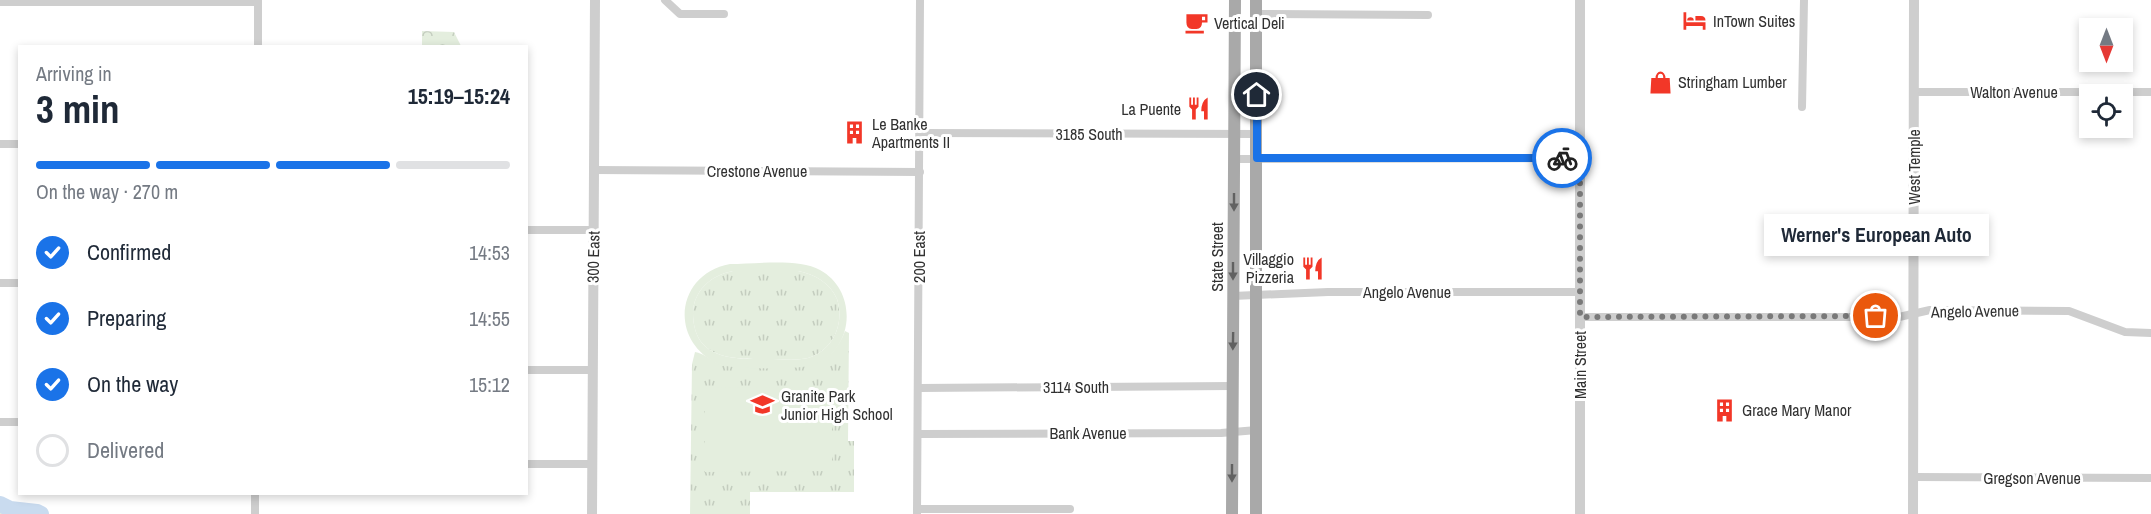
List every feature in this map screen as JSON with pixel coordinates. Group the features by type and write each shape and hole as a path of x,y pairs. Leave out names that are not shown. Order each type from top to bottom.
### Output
{"main road":[{"name":"State Street","path":"1232,514 1235,0"},
{"path":"1256,0 1256,514"}],"street":[{"name":"300 East","path":"592,514 595,0"},
{"path":"664,0 680,14 724,14"},
{"name":"200 East","path":"917,512 921,0"},
{"name":"Main Street","path":"1580,0 1580,514"},
{"path":"1802,107 1804,0"},
{"name":"West Temple","path":"1913,514 1914,0"},
{"path":"0,2 258,1 258,45"},
{"path":"1256,14 1428,15"},
{"name":"Walton Avenue","path":"1914,92 2151,92"},
{"name":"3185 South","path":"920,133 1257,134"},
{"path":"0,144 18,144"},
{"path":"1233,159 1580,158"},
{"name":"Crestone Avenue","path":"594,170 920,172"},
{"path":"528,230 594,230"},
{"path":"0,283 18,283"},
{"name":"Angelo Avenue","path":"1233,296 1328,292 1580,292"},
{"name":"Angelo Avenue","path":"1580,317 1899,317 1930,310 2069,311 2125,332 2151,333"},
{"path":"528,370 593,370"},
{"name":"3114 South","path":"919,388 1233,386"},
{"path":"0,422 18,422"},
{"name":"Bank Avenue","path":"919,434 1257,430"},
{"path":"528,464 592,464"},
{"name":"Gregson Avenue","path":"1913,477 2151,478"},
{"path":"255,495 255,514"},
{"path":"917,512 1070,509"}],"green space":[{"path":"422,31 454,32 460,45 422,45"},
{"path":"777,262 801,264 820,270 833,280 846,307 843,337 824,360 809,366 763,368 718,364 702,353 691,340 686,324 685,309 689,294 698,280 712,270 730,264","holes":["733,271 798,271 821,280 837,299 839,317 835,335 830,343 817,354 808,358 788,360 729,357 718,354 700,340 695,329 694,306 700,291 711,280"]},
{"path":"733,271 798,271 821,280 834,293 839,308 838,326 830,343 817,354 798,359 729,357 708,348 700,340 695,329 693,314 696,298 711,280"},
{"path":"845,331 849,333 848,441 854,441 854,492 750,492 750,514 690,514 692,364 695,352 720,364 732,366 803,366 832,353"},
{"path":"832,387 832,471 705,472 705,388"},
{"path":"0,502 39,509 47,514 0,514"}],"waterway":[{"path":"0,504 10,509 41,514"}],"way so far":[{"path":"1562,158 1580,158 1580,317 1876,316"}],"place":[{"name":"InTown Suites","path":"1695,21"},
{"name":"Vertical Deli","path":"1196,23"},
{"name":"Stringham Lumber","path":"1660,82"},
{"name":"La Puente","path":"1199,109"},
{"name":"Le Banke Apartments II","path":"854,133"},
{"name":"Villaggio Pizzeria","path":"1312,268"},
{"name":"Werner's European Auto","path":"1876,316"},
{"name":"Granite Park Junior High School","path":"763,405"},
{"name":"Grace Mary Manor","path":"1724,410"}],"route":[{"path":"1257,95 1257,158 1562,158"}]}
